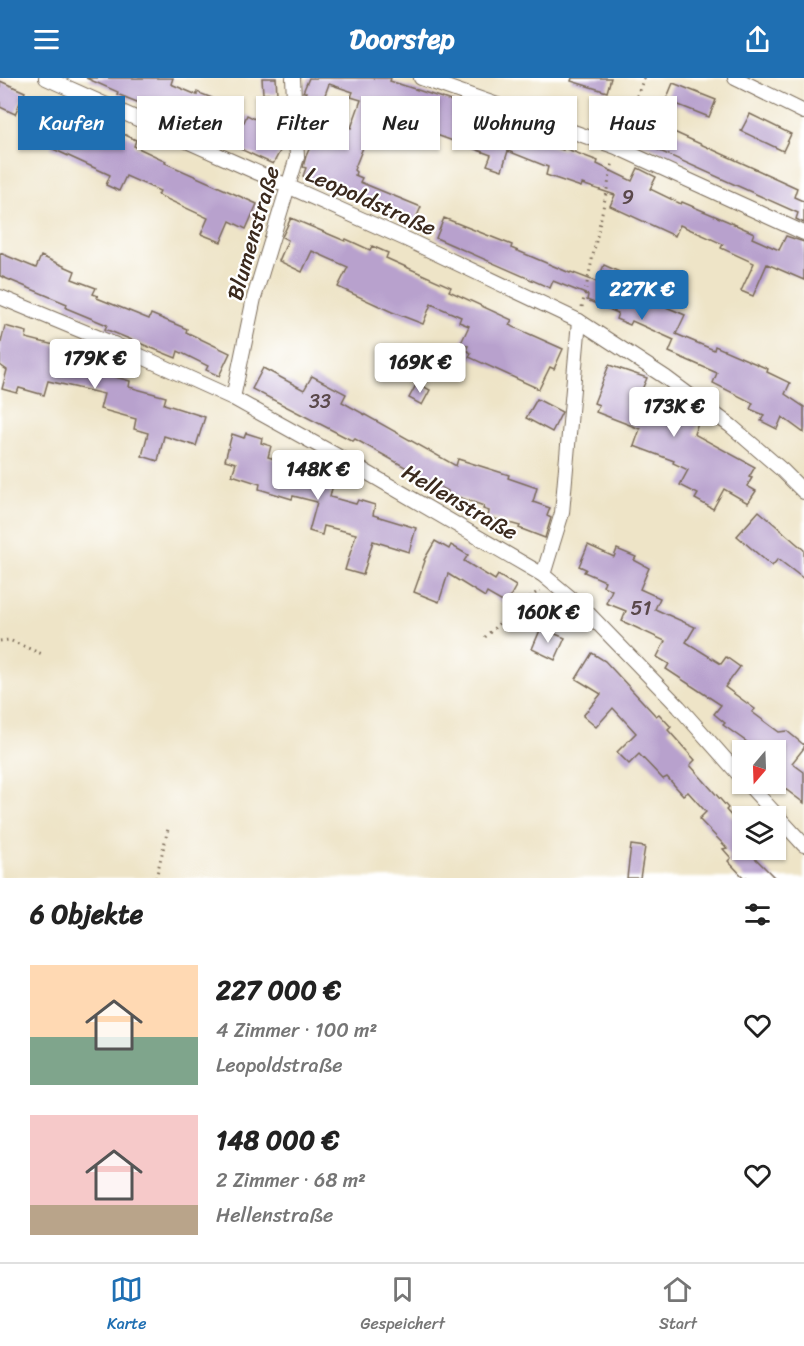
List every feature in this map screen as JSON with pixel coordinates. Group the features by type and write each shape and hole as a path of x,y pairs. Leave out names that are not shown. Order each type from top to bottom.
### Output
{"street":[{"name":"Leopoldstraße","path":"46,78 288,186 579,321 665,377 731,426 804,492"},
{"name":"Blumenstraße","path":"233,398 254,298 297,157 293,78"},
{"path":"421,78 589,137"},
{"path":"735,78 804,112"},
{"path":"623,150 804,233"},
{"name":"Hellenstraße","path":"0,297 116,345 233,398 361,469 548,578 592,618 679,707 732,767"},
{"path":"548,578 562,513 579,321"},
{"path":"757,794 804,845"}],"path":[{"path":"637,96 644,78"},
{"path":"579,321 615,150"},
{"path":"485,637 548,578"},
{"path":"0,641 9,640 42,654"},
{"path":"156,878 168,829"}],"building":[{"path":"86,78 173,78 171,84 197,95 197,92 207,96 137,96 137,102 117,94 118,92"},
{"path":"262,78 276,78 277,94 263,94"},
{"path":"309,78 391,78 390,81 436,96 361,96 361,100 351,97 353,92 329,84 325,96 304,96 306,92 303,92"},
{"path":"572,78 611,78 607,92 571,81"},
{"path":"0,81 25,92 23,96 18,96 18,107 15,114 0,107"},
{"path":"673,83 716,100 709,117 677,104 677,96 668,96"},
{"path":"440,97 452,101 452,141 440,136"},
{"path":"361,100 362,150 354,170 355,175 362,178 360,182 421,207 413,225 303,176 306,168 303,167 309,150 349,150 349,127 351,128"},
{"path":"750,114 791,134 783,151 741,131"},
{"path":"247,115 256,120 256,150 280,150 273,164 243,150 244,122"},
{"path":"677,133 797,188 794,197 804,200 804,223 796,219 798,213 658,150 677,150"},
{"path":"125,135 136,140 134,146 137,150 143,150 166,161 165,163 257,204 246,229 230,221 221,242 201,234 208,218 158,195 160,191 126,176 119,191 106,185 110,175 55,150 125,150"},
{"path":"477,150 569,150 598,161 597,164 632,181 638,168 656,177 650,189 754,233 752,238 779,250 786,236 804,242 804,280 767,264 753,296 741,291 754,263 721,248 723,244 680,225 675,236 610,206 615,195 546,175 548,167 508,151 502,170 487,165 491,155"},
{"path":"291,218 345,241 346,239 370,250 372,246 388,253 386,258 451,287 449,291 512,320 509,325 563,349 554,369 550,367 539,389 469,357 471,353 466,350 468,346 461,343 469,326 459,322 461,317 431,304 423,324 392,312 338,287 348,267 312,251 302,272 279,261 288,240 282,237"},
{"path":"444,218 512,245 511,248 570,273 597,282 604,265 664,292 659,304 685,315 676,334 714,350 715,346 768,369 767,372 790,383 785,394 804,407 804,433 782,417 777,429 761,421 764,415 750,409 753,403 713,383 717,373 669,352 674,340 632,321 630,325 616,319 618,313 587,300 588,295 553,281 550,288 436,238"},
{"path":"0,253 36,268 41,256 75,271 72,279 96,288 93,294 98,296 97,298 149,319 151,314 187,329 186,332 230,353 219,376 206,370 208,366 178,351 176,358 105,329 107,325 66,308 67,304 0,276"},
{"path":"5,326 27,332 26,338 62,347 60,355 95,364 94,368 102,370 101,373 130,381 129,387 166,397 164,404 205,417 196,446 164,436 158,461 142,456 148,433 134,429 136,419 100,409 104,394 48,381 44,395 19,388 17,393 2,389 7,370 0,365 0,346"},
{"path":"609,365 647,378 640,394 700,417 694,434 755,467 747,486 756,491 748,503 724,489 713,509 695,499 698,494 680,485 688,470 673,463 674,461 634,446 640,429 596,412 599,405 594,403"},
{"path":"263,368 304,390 312,376 346,394 342,402 456,466 458,459 509,475 508,478 537,488 533,502 550,508 547,516 551,518 545,538 519,528 520,526 488,517 489,511 483,509 484,506 447,493 448,491 355,439 353,441 252,389"},
{"path":"417,383 430,390 422,405 409,398"},
{"path":"537,399 562,412 552,432 526,418"},
{"path":"246,433 262,438 261,443 271,446 268,457 289,463 288,468 334,480 330,497 356,504 358,500 375,505 373,515 416,528 409,552 373,541 363,575 345,570 356,534 324,526 322,535 309,531 317,502 293,496 292,499 259,489 260,484 232,475 236,463 225,460 232,434 244,438"},
{"path":"759,511 804,550 804,579 778,559 772,566 737,536"},
{"path":"435,541 449,549 451,545 468,555 464,561 495,580 498,575 516,586 506,604 487,593 485,597 448,574 439,602 414,592 424,560"},
{"path":"588,545 614,557 617,549 636,557 634,560 649,568 640,589 660,598 655,609 695,627 686,642 721,664 726,657 740,667 725,687 755,709 752,712 779,732 787,731 804,745 792,763 804,772 804,803 786,790 786,740 744,740 723,725 725,723 714,714 721,705 666,669 669,664 657,657 665,641 622,621 626,611 606,603 612,590 603,586 605,581 584,572 586,569 579,566"},
{"path":"541,628 565,638 555,660 532,649"},
{"path":"592,653 605,661 656,716 659,714 671,727 668,730 695,760 690,765 728,808 726,810 732,817 732,860 757,860 775,878 744,878 728,861 731,858 723,849 727,848 699,819 706,812 688,792 683,795 667,777 663,779 639,754 629,764 617,752 636,733 613,708 596,727 583,716 601,694 576,679"},
{"path":"631,845 645,847 640,878 627,878"}]}
